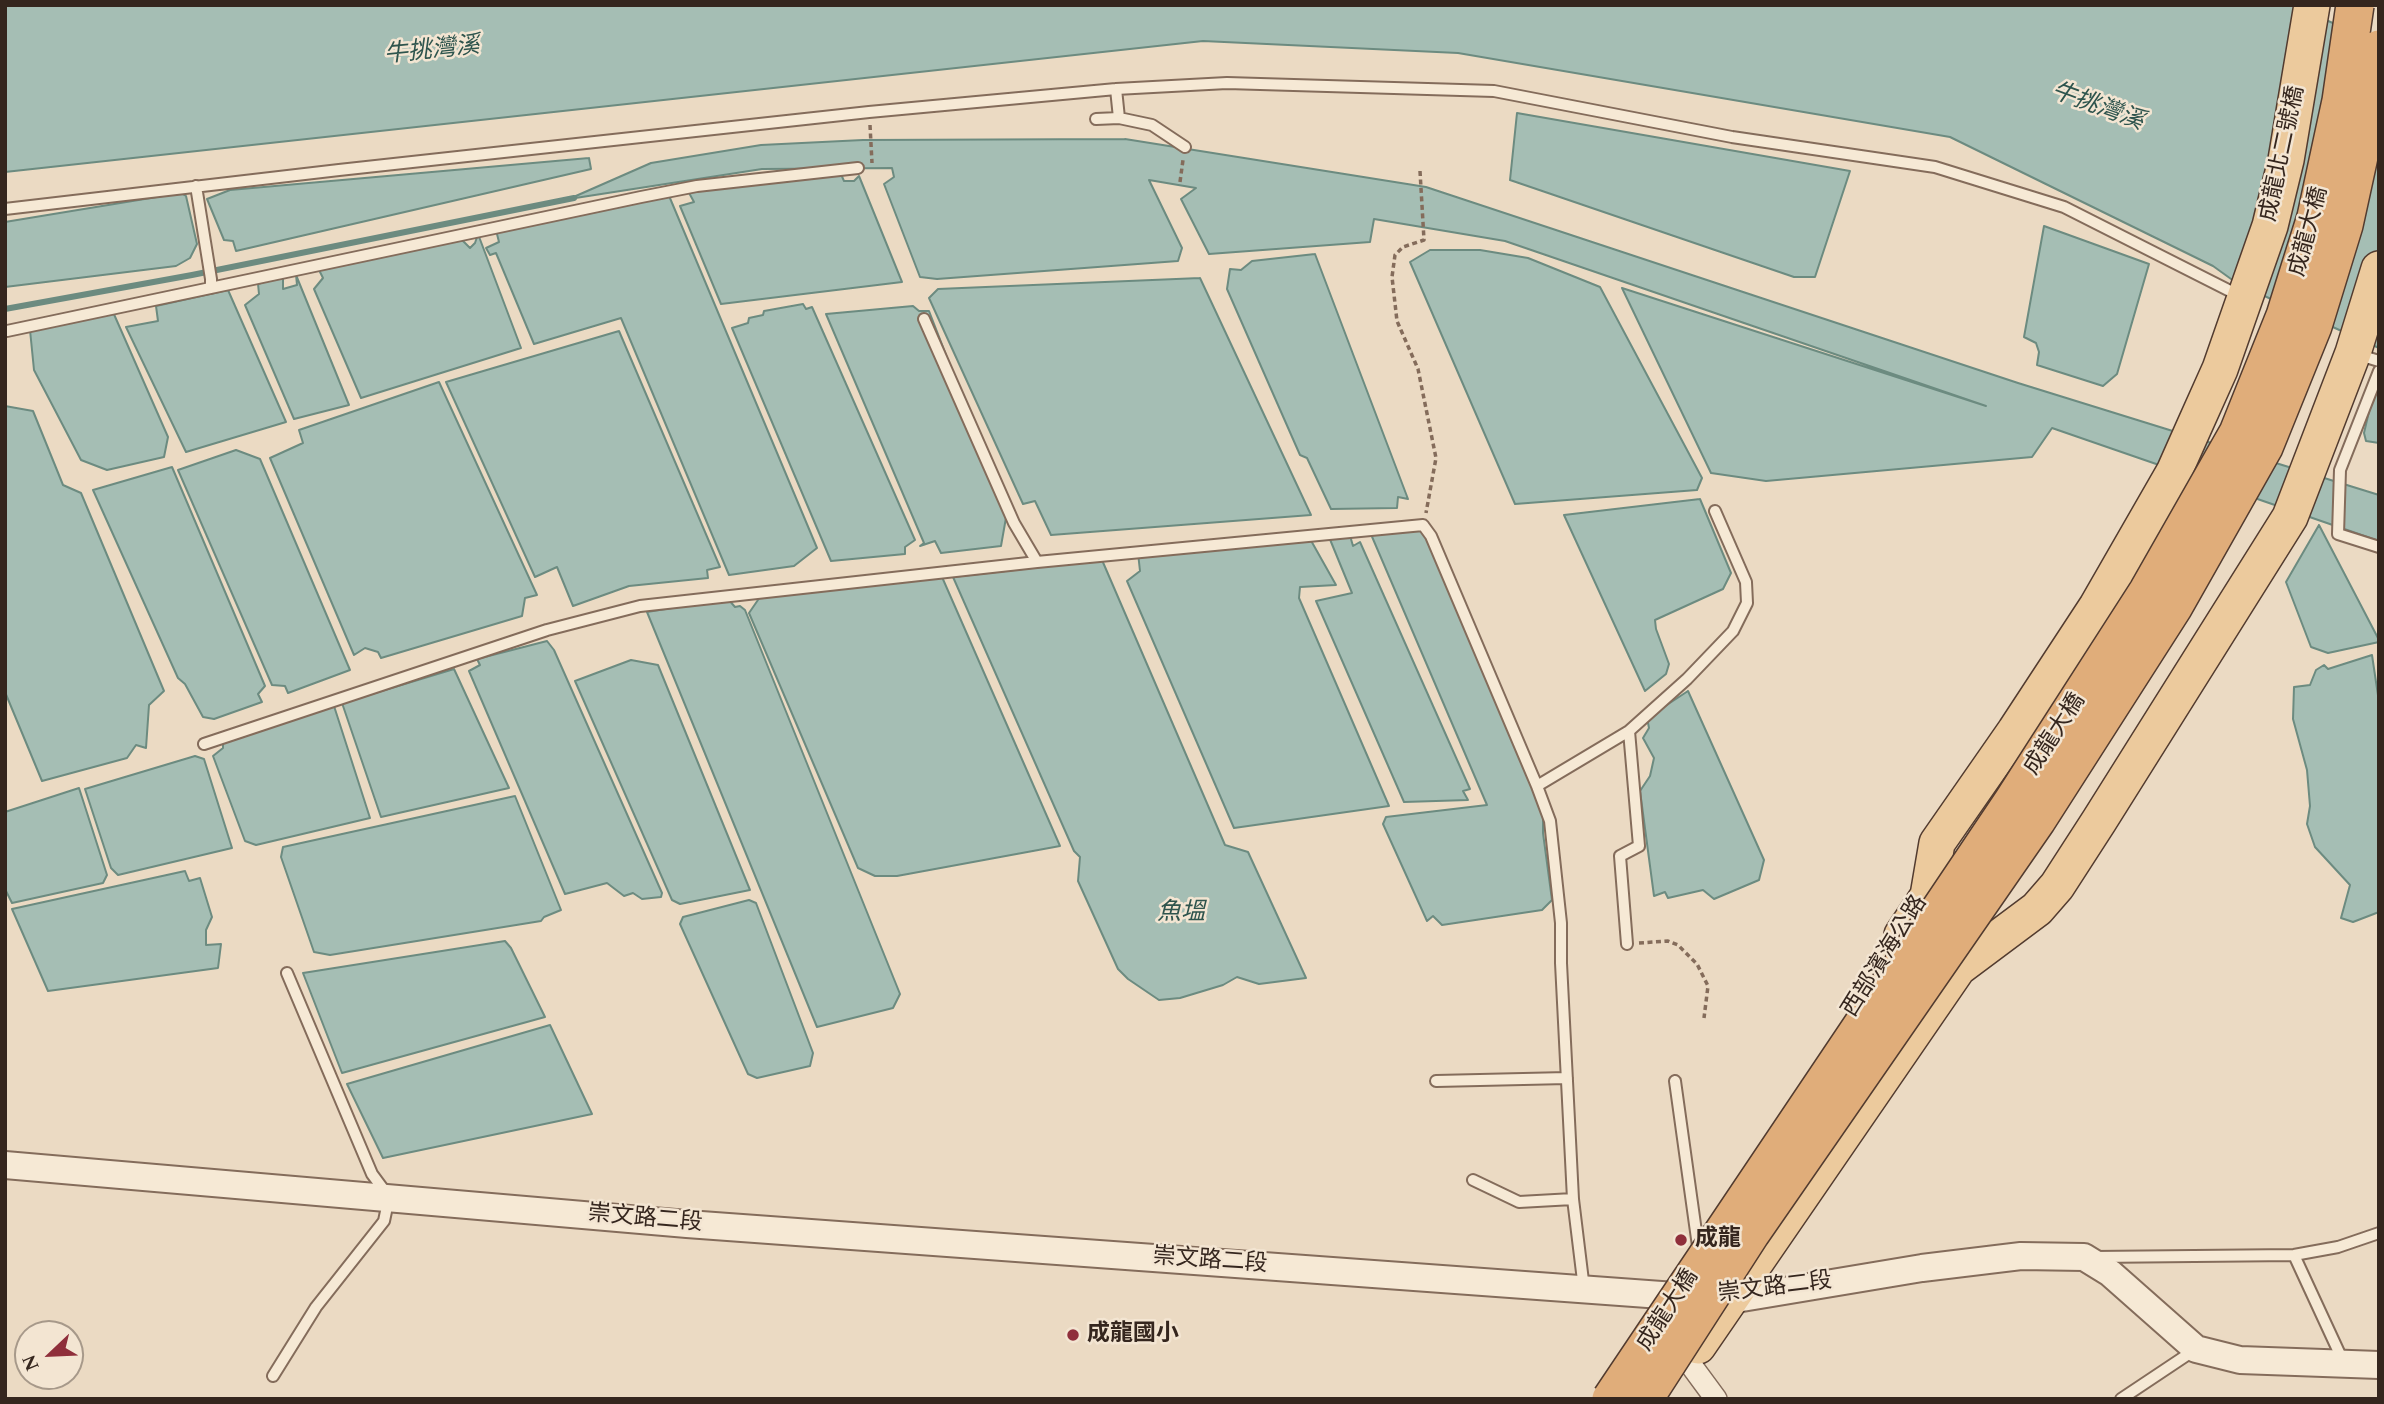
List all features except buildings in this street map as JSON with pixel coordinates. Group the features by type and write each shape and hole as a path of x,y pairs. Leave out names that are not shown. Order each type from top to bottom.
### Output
{"highway":[{"name":"成龍大橋","path":"1611,1399 2013,801 2148,591 2238,433 2286,316 2316,217 2341,101 2355,5"},
{"name":"成龍大橋","path":"1644,1399 1751,1233 2037,820 2174,606 2264,447 2313,326 2344,225 2370,106 2379,49"}],"main road":[{"name":"成龍北二號橋","path":"2246,299 2270,226 2283,173 2312,5"},
{"path":"1663,1399 1958,968 2037,909 2057,886 2290,517 2326,467 2370,362 2379,269"},
{"name":"西部濱海公路","path":"1600,1399 1928,896 1937,843 2097,606 2174,472 2220,369 2246,299"},
{"path":"1997,757 2099,821"}],"street":[{"name":"崇文路二段","path":"5,1165 687,1224 1730,1300 1934,1266 2021,1256 2084,1257"},
{"path":"2084,1257 2110,1273 2196,1349 2240,1360 2379,1366"},
{"path":"1646,1331 1674,1346 1716,1399"}],"lane":[{"path":"5,209 869,112 1116,89 1227,83 1494,91 1732,137 1936,167 2064,207 2246,299"},
{"path":"1116,89 1119,118"},
{"path":"1096,119 1119,118 1152,125 1185,147"},
{"path":"7,331 211,283 697,186 858,168"},
{"path":"196,186 211,283"},
{"path":"924,319 1014,523 1037,562"},
{"path":"2326,467 2338,534 2379,547"},
{"path":"1537,786 1629,731 1687,679 1732,631 1747,603 1746,582 1715,511"},
{"path":"204,744 547,630 640,606 1037,562 1423,525 1431,536 1550,821 1561,923 1573,1199 1584,1289"},
{"path":"1627,944 1620,856 1639,846 1629,731"},
{"path":"273,1376 316,1307 384,1221 389,1198 372,1174 287,973"},
{"path":"1436,1081 1567,1077"},
{"path":"1675,1081 1698,1246"},
{"path":"1473,1180 1518,1202 1573,1199"},
{"path":"2084,1257 2294,1255 2338,1247 2379,1233"},
{"path":"2294,1255 2344,1364"},
{"path":"2121,1399 2196,1349"}],"path":[{"path":"869,112 872,164"},
{"path":"1180,183 1185,147"},
{"path":"1420,170 1424,240 1403,247 1395,255 1392,277 1397,321 1419,369 1436,458 1423,525"},
{"path":"1627,944 1668,941 1678,944 1697,964 1707,986 1704,1018"}],"water":[{"name":"牛挑灣溪","path":"5,5 2293,5 2379,44 2379,348 2238,284 2213,266 1950,137 1458,53 1203,41 5,172"},
{"path":"1517,113 1850,171 1815,277 1794,277 1510,180"},
{"path":"1125,139 1426,187 2018,383 2379,495 2379,541 2052,428 2032,457 1766,481 1711,473 1622,288 1986,406 1505,241 1374,219 1370,242 1209,254 1181,199 1196,188 1149,180 1182,248 1178,261 937,279 920,277 884,184 894,177 892,168 762,169 569,199 651,163 761,145 863,140"},
{"path":"589,158 591,169 236,251 233,241 224,240 207,199 230,190"},
{"path":"840,172 844,181 854,181 859,176 902,282 721,304 680,206 694,202 688,191"},
{"path":"667,191 817,548 794,566 729,575 621,318 534,344 496,253 490,255 486,248 499,242 496,230"},
{"path":"181,193 186,196 197,244 190,258 176,266 5,287 5,222"},
{"path":"2044,226 2149,264 2117,374 2103,386 2037,365 2039,352 2036,343 2024,337"},
{"path":"478,234 521,348 361,398 314,289 323,278 319,270 458,236 470,248"},
{"path":"1430,250 1480,250 1528,258 1600,287 1702,478 1697,490 1515,504 1410,262"},
{"path":"1315,254 1408,499 1398,497 1397,508 1331,509 1307,458 1300,455 1227,289 1230,269 1241,270 1252,261"},
{"path":"296,275 349,405 294,419 245,305 259,294 258,284 283,276 283,289 297,285"},
{"path":"1200,278 1311,515 1051,535 1035,501 1023,504 929,298 938,289"},
{"path":"228,290 286,422 186,452 126,327 158,321 156,306"},
{"path":"803,304 806,309 812,307 915,540 905,547 905,554 831,561 732,328 748,323 749,318 763,315 764,311"},
{"path":"913,306 919,311 929,311 1007,512 1001,546 941,553 935,541 920,546 924,543 826,314"},
{"path":"113,312 168,437 164,457 107,470 81,460 34,370 30,330"},
{"path":"619,331 720,567 707,570 708,578 629,586 573,606 557,567 535,577 446,382"},
{"path":"2378,373 2379,443 2366,441 2364,433"},
{"path":"439,382 537,595 525,598 522,616 381,658 378,652 365,648 354,655 270,458 303,443 299,430"},
{"path":"5,406 33,411 63,485 81,493 164,691 149,705 146,748 136,745 127,758 42,781 5,692"},
{"path":"236,450 260,459 350,670 288,693 285,686 272,685 178,470"},
{"path":"172,467 265,686 258,694 262,702 214,719 203,717 185,684 178,678 93,490"},
{"path":"1700,499 1731,573 1723,589 1655,620 1669,664 1666,674 1645,691 1564,515"},
{"path":"1421,524 1543,811 1543,833 1552,900 1542,910 1442,925 1433,916 1427,921 1383,824 1386,817 1487,805 1370,532"},
{"path":"2319,525 2379,642 2328,653 2311,647 2286,582"},
{"path":"1349,532 1353,546 1360,542 1470,789 1463,791 1468,800 1404,802 1316,601 1352,593 1329,537"},
{"path":"1309,537 1336,585 1300,587 1299,598 1389,806 1234,828 1127,581 1140,571 1138,553"},
{"name":"魚塭","path":"1102,560 1225,845 1248,852 1306,978 1259,984 1237,977 1223,985 1180,998 1159,1000 1118,969 1078,881 1080,857 1074,851 953,577"},
{"path":"942,577 1060,846 897,876 875,876 858,868 749,613 760,597"},
{"path":"728,599 735,607 740,606 745,610 900,994 893,1008 817,1027 647,612"},
{"path":"547,641 554,650 662,893 661,897 642,899 633,893 624,896 607,883 565,894 469,671 480,665 477,659"},
{"path":"2372,655 2379,702 2379,912 2353,922 2341,918 2350,885 2315,847 2307,824 2310,806 2307,770 2293,719 2294,687 2310,685 2316,670 2324,665 2328,669"},
{"path":"631,660 658,665 750,890 680,904 672,900 575,681"},
{"path":"454,669 509,788 381,817 342,703"},
{"path":"1688,691 1764,860 1759,880 1714,899 1703,890 1668,898 1665,892 1654,896 1640,791 1650,776 1654,758 1643,738 1649,728 1647,718"},
{"path":"334,706 370,818 256,845 245,841 213,756 223,748 223,741"},
{"path":"195,756 204,759 232,848 118,875 111,868 85,789"},
{"path":"79,788 107,875 103,883 12,903 5,889 5,812"},
{"path":"515,796 561,910 541,921 330,955 314,952 281,857 283,847"},
{"path":"185,871 189,881 200,878 212,917 206,930 206,945 221,944 218,968 48,991 12,909"},
{"path":"749,900 756,903 813,1053 810,1066 757,1078 748,1074 680,924 683,917"},
{"path":"505,941 545,1017 342,1073 303,973"},
{"path":"550,1025 592,1114 383,1158 347,1084"}],"waterway":[{"path":"5,309 192,275 574,198"}],"place":[{"name":"成龍","path":"1681,1240"},
{"name":"成龍國小","path":"1073,1335"}]}
